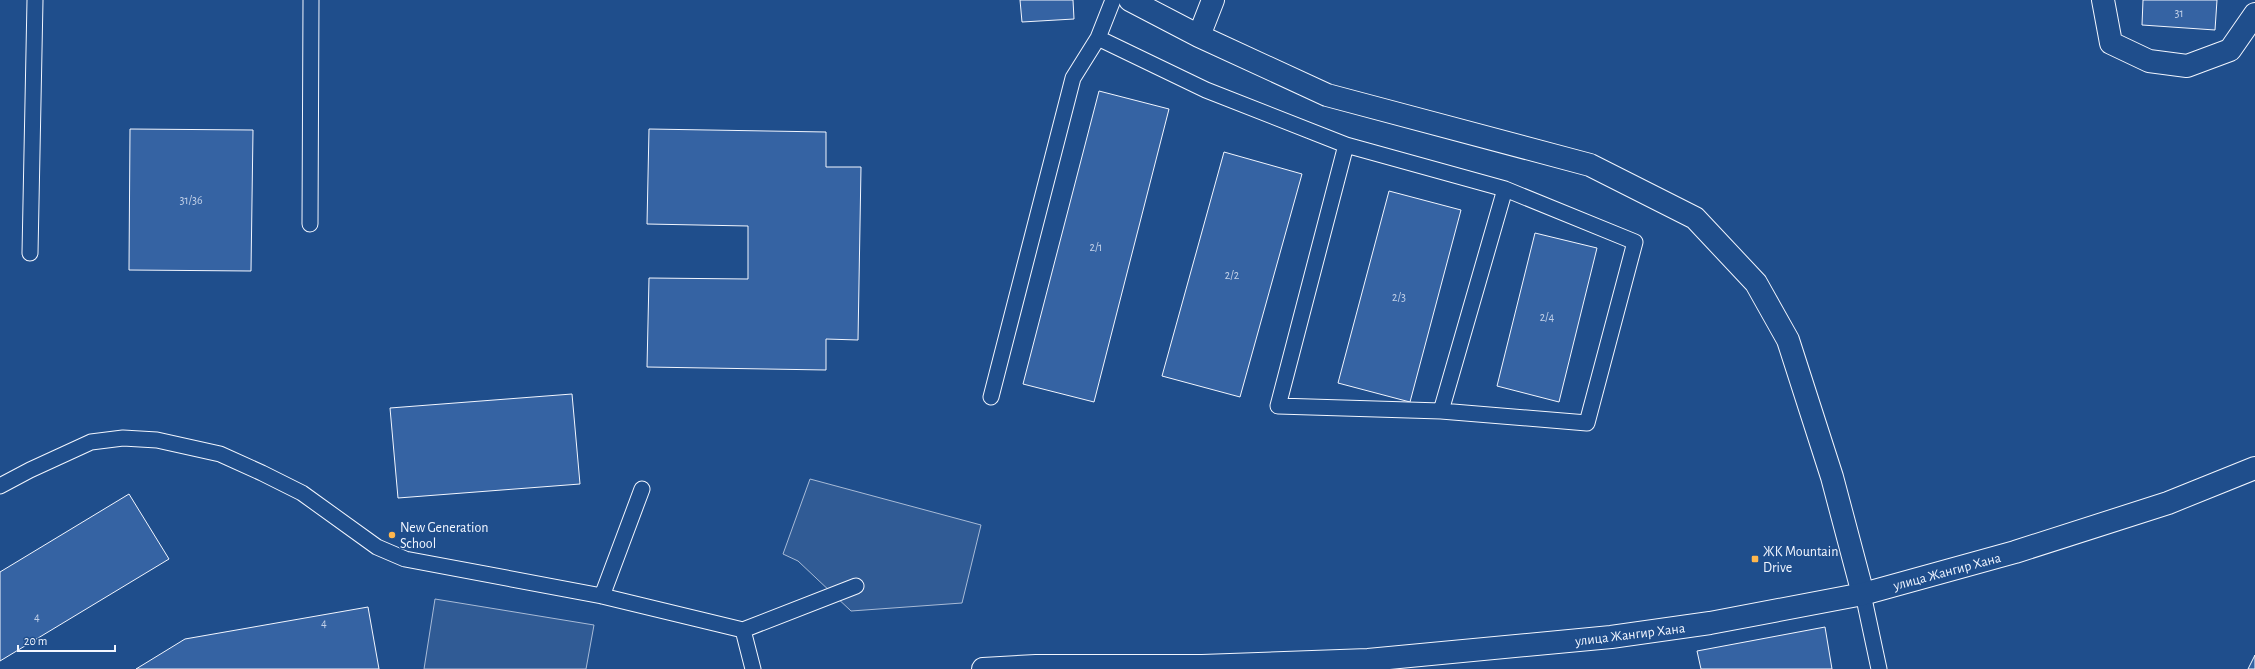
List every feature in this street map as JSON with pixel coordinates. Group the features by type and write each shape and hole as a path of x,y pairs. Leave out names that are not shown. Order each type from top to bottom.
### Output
{"street":[{"path":"1130,0 1199,36 1327,96 1590,165 1695,218 1756,282 1788,340 1832,477 1863,594"},
{"path":"1199,36 1213,0"},
{"path":"2103,0 2111,43 2149,61 2187,66 2230,50 2255,14"},
{"name":"улица Жангир Хана","path":"983,669 1036,666 1202,666 1376,660 1611,637 1710,623 1863,594 2015,552 2154,508 2255,468"}],"lane":[{"path":"30,253 35,0"},
{"path":"310,224 311,0"},
{"path":"991,397 1073,78 1098,38 1113,0"},
{"path":"1098,38 1206,90 1346,145 1505,189 1635,242 1586,423 1442,411 1278,406 1346,145"},
{"path":"1442,411 1505,189"},
{"path":"0,486 30,470 91,442 123,438 157,440 220,454 262,473 302,493 377,547 405,559 602,596 743,630 856,586"},
{"path":"602,596 642,489"},
{"path":"1863,594 1879,669"},
{"path":"743,630 753,669"}],"shaded area":[{"path":"810,479 981,525 962,603 851,611 798,561 783,554"},
{"path":"435,599 594,625 586,669 424,669"}],"building":[{"path":"1020,0 1073,0 1074,19 1022,22"},
{"path":"2143,0 2217,0 2215,30 2142,25"},
{"path":"1099,91 1169,109 1094,402 1023,384"},
{"path":"130,129 253,130 251,271 129,270"},
{"path":"649,129 826,132 826,167 861,167 858,340 826,339 826,370 647,367 649,278 748,279 748,226 647,224"},
{"path":"1224,152 1302,174 1240,397 1162,376"},
{"path":"1389,191 1461,210 1410,402 1338,383"},
{"path":"1535,233 1597,248 1559,402 1497,386"},
{"path":"572,394 580,484 398,498 390,408"},
{"path":"129,494 169,559 0,661 0,572"},
{"path":"368,607 379,669 136,669 185,639"},
{"path":"1825,627 1832,669 1701,669 1697,651"},
{"path":"2255,655 2255,669 2248,669"}],"place":[{"name":"New Generation School","path":"392,535"},
{"name":"ЖК Mountain Drive","path":"1755,559"}]}
